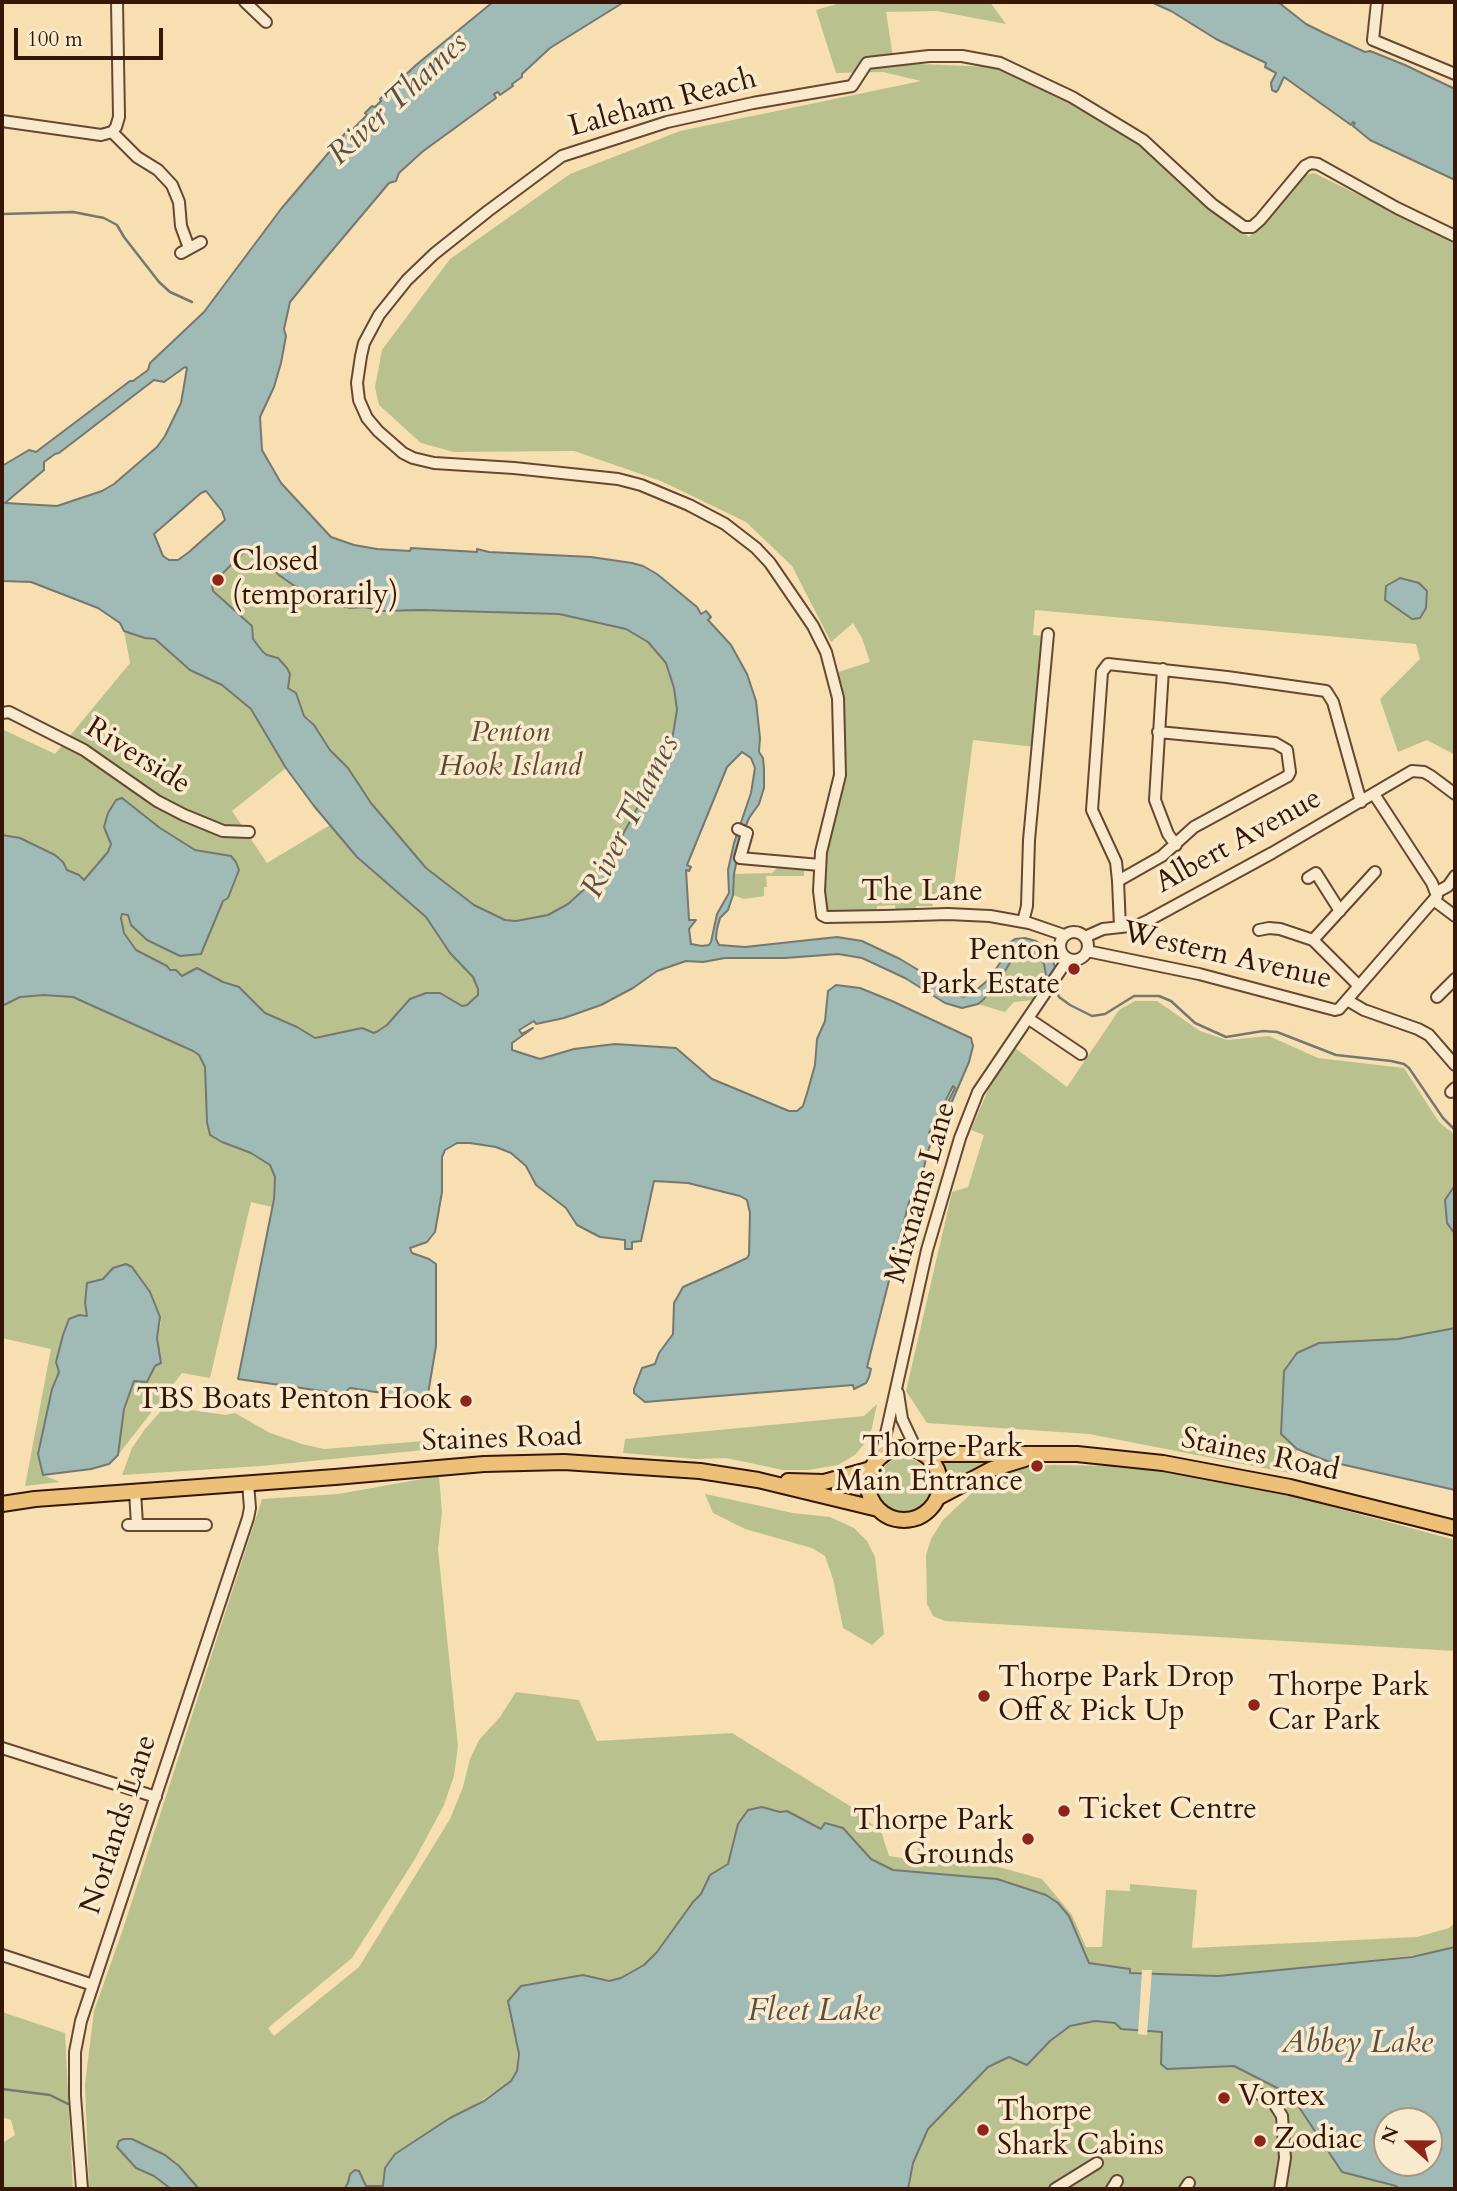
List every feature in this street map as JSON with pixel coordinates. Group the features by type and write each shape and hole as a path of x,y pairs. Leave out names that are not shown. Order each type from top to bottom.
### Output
{"main road":[{"path":"898,1448 920,1452 936,1469 939,1478 937,1498 924,1513 909,1519 892,1518 878,1509 868,1490 871,1469 881,1456 898,1448"},
{"name":"Staines Road","path":"920,1452 1119,1457 1228,1474 1455,1528"},
{"name":"Staines Road","path":"937,1498 992,1469 1051,1454"},
{"name":"Staines Road","path":"2,1504 35,1499 484,1464 564,1462 700,1471 758,1480 878,1509"},
{"name":"Staines Road","path":"758,1480 824,1482 871,1469"}],"street":[{"path":"2,121 101,135 112,132 118,117 117,2"},
{"path":"245,2 266,22"},
{"path":"1377,2 1374,40 1455,74"},
{"name":"Laleham Reach","path":"822,915 820,866 839,775 840,713 836,685 826,652 795,599 770,563 738,533 709,514 656,490 618,479 424,462 392,445 373,425 362,408 358,373 364,343 370,331 385,306 407,280 488,211 562,156 678,119 852,86 867,63 929,56 962,56 1000,63 1072,97 1143,140 1212,204 1244,227 1252,227 1260,220 1305,166 1311,163 1318,164 1397,208 1455,236"},
{"path":"112,132 136,157 158,170 172,185 179,202 185,251 201,242"},
{"path":"1023,922 1027,906 1029,840 1048,634"},
{"path":"1120,927 1116,862 1092,810 1102,672 1108,664 1326,691 1333,702 1361,802"},
{"path":"1163,669 1155,800 1168,834 1176,845"},
{"name":"Riverside","path":"2,713 9,712 84,750 158,801 184,815 223,831 250,832"},
{"path":"1118,881 1162,856 1194,827 1288,776 1290,772 1287,750 1275,743 1158,732"},
{"name":"Albert Avenue","path":"1085,937 1095,932 1138,925 1149,920 1412,771 1431,776 1455,794"},
{"path":"1374,794 1436,896 1455,916"},
{"path":"741,830 747,836 740,858 820,866"},
{"path":"1313,940 1375,872"},
{"path":"1307,878 1316,873 1340,911"},
{"name":"Western Avenue","path":"1087,951 1199,974 1335,1010 1339,1009 1455,876"},
{"name":"The Lane","path":"822,915 849,917 964,914 1023,922 1064,936"},
{"path":"1259,930 1280,929 1313,940 1359,986"},
{"path":"1074,931 1085,937 1087,951 1079,959 1068,959 1059,946 1064,936 1074,931"},
{"name":"Mixnams Lane","path":"881,1456 928,1250 960,1138 978,1092 1047,994 1068,959"},
{"path":"1437,997 1454,982"},
{"path":"1347,1000 1364,1010 1429,1035 1455,1065"},
{"path":"1029,1019 1081,1055"},
{"name":"Mixnams Lane","path":"897,1383 902,1419 920,1452"},
{"name":"Norlands Lane","path":"82,2189 75,2096 75,2052 81,2021 248,1518 248,1483"},
{"path":"135,1491 133,1525 206,1525"},
{"path":"2,1748 156,1797"},
{"path":"2,1955 93,1985"},
{"path":"1245,2087 1272,2100 1282,2116 1285,2158 1280,2189"},
{"path":"1055,2189 1097,2163"}],"green space":[{"path":"844,2 990,2 1006,24 937,11 886,12 894,63 994,67 1071,103 1140,144 1210,208 1249,237 1306,175 1314,173 1455,242 1455,755 1427,740 1398,752 1380,699 1420,659 1416,644 1035,610 1033,635 1045,636 1035,747 973,740 953,894 929,894 933,906 917,906 913,910 896,912 895,905 877,906 877,914 835,915 826,910 823,891 826,851 838,810 845,766 843,707 838,672 870,662 862,638 853,623 831,642 792,566 746,522 661,481 574,451 454,452 421,443 379,405 375,387 382,350 450,259 570,174 680,131 921,81 883,72 836,73 816,10"},
{"name":"Penton Hook Island","path":"249,547 293,585 321,600 350,608 559,614 626,629 648,642 666,663 674,688 677,710 671,746 616,847 589,885 568,904 548,915 516,921 505,920 474,905 426,868 371,803 309,718 304,716 296,693 288,688 289,674 274,656 263,652 253,639 252,627 213,591 212,585"},
{"path":"124,631 145,638 155,638 190,670 222,685 251,709 266,731 286,768 232,811 267,863 330,825 358,857 426,917 450,953 473,977 479,990 473,1001 462,1006 440,993 426,993 410,999 387,1025 374,1033 362,1028 315,1038 265,1013 239,987 197,968 182,977 136,950 124,932 121,918 126,914 187,954 201,954 223,901 228,898 238,876 231,856 195,850 160,828 122,798 116,800 104,827 111,844 108,852 84,881 79,875 67,870 63,862 37,847 20,838 2,835 2,729 55,754 130,663"},
{"path":"779,866 807,870 804,870 804,876 766,876 764,896 744,899 733,895 734,874 772,873"},
{"path":"1022,950 1039,956 1044,964 1045,978 1034,1000 1014,1002 1005,1012 978,1004 1002,976 1015,954"},
{"path":"20,997 73,997 199,1055 205,1067 207,1122 222,1142 251,1153 270,1165 275,1177 272,1207 251,1202 210,1378 182,1373 118,1455 124,1409 134,1381 147,1382 155,1366 161,1322 150,1292 132,1267 113,1268 103,1279 87,1283 85,1309 88,1316 69,1319 63,1335 56,1362 59,1372 55,1378 38,1454 43,1475 60,1482 25,1486 51,1349 2,1338 2,1006"},
{"path":"1135,1001 1157,1001 1200,1031 1227,1040 1269,1036 1318,1058 1404,1068 1439,1122 1455,1135 1455,1185 1445,1200 1447,1223 1455,1234 1455,1328 1398,1339 1329,1342 1289,1440 1297,1449 1289,1473 1089,1434 927,1423 906,1391 952,1192 968,1187 984,1135 971,1130 994,1076 1015,1048 1067,1087 1119,1010"},
{"path":"877,1404 870,1437 855,1455 838,1465 808,1470 783,1470 726,1458 696,1459 623,1453 625,1439 864,1416"},
{"path":"171,1407 225,1415 235,1413 270,1433 324,1449 487,1436 485,1444 261,1466 122,1475 132,1448 145,1429 161,1411"},
{"path":"1011,1457 944,1488 940,1467 934,1458"},
{"path":"904,1458 923,1466 931,1485 923,1504 904,1512 885,1504 877,1485 885,1466"},
{"path":"1118,1466 1202,1477 1292,1496 1455,1540 1455,1651 945,1621 933,1616 927,1604 926,1555 931,1539 943,1520 977,1488 996,1476 1016,1467"},
{"path":"439,1476 442,1512 438,1549 458,1746 454,1776 444,1805 415,1859 352,1958 268,2028 274,2036 359,1967 450,1819 479,1740 500,1717 516,1692 579,1700 597,1741 732,1733 858,1811 882,1834 889,1856 915,1860 918,1848 937,1853 941,1851 1042,1879 1072,1915 1086,1947 1102,1947 1106,1890 1130,1891 1130,1884 1197,1890 1192,1948 1417,1937 1449,1928 1455,1923 1455,1947 1437,1953 1218,1976 1151,1974 1148,2031 1163,2032 1161,2064 1167,2069 1234,2066 1291,2095 1342,2172 1400,2189 908,2189 913,2163 928,2129 988,2067 1050,2041 1070,2026 1095,2021 1115,2023 1121,2029 1138,2030 1130,1970 1089,1963 1069,1916 997,1879 893,1870 871,1859 843,1828 830,1825 821,1830 787,1811 762,1807 747,1810 738,1824 728,1863 710,1875 701,1894 657,1952 644,1965 621,1978 609,1981 583,1975 564,1979 518,2047 517,2071 511,2081 387,2163 382,2189 199,2189 179,2166 117,2147 136,2168 154,2176 171,2189 89,2189 85,2084 94,2011 262,1499 338,1494"},
{"path":"863,1479 866,1502 822,1490 851,1483"},
{"path":"705,1494 793,1513 830,1517 854,1528 867,1541 875,1557 884,1634 872,1645 843,1628 833,1579 825,1556 812,1548 745,1529 713,1513"},
{"path":"2,2012 65,2033 73,2189 2,2189 2,2143 15,2135 11,2120 2,2117"}],"water":[{"name":"River Thames","path":"493,2 624,2 550,48 512,84 513,86 500,95 498,92 494,94 496,98 422,152 399,173 396,181 389,183 290,302 281,363 274,387 260,417 262,450 281,483 331,537 354,545 410,551 411,548 477,552 477,549 489,552 591,557 632,563 657,574 697,607 701,614 706,611 711,617 708,620 731,645 747,674 756,701 759,752 763,758 764,769 764,788 759,804 742,835 734,874 733,895 717,929 716,939 719,945 745,947 837,937 862,941 900,959 963,997 973,993 988,980 1009,943 1015,939 1036,941 1051,952 1056,972 1048,986 1044,964 1039,956 1021,950 1015,954 983,1000 962,1008 945,1003 905,978 862,958 838,954 686,961 657,971 601,1005 564,1018 536,1024 534,1021 519,1030 522,1034 533,1028 512,1043 512,1050 540,1059 574,1049 615,1044 676,1048 712,1079 789,1111 797,1111 803,1106 815,1065 817,1039 825,1021 828,991 836,985 860,988 971,1038 973,1046 969,1062 950,1106 945,1108 955,1088 953,1086 929,1133 931,1134 939,1119 943,1120 929,1148 915,1201 911,1199 909,1202 867,1367 871,1369 869,1377 866,1383 854,1389 853,1385 645,1402 634,1393 634,1389 642,1368 655,1364 659,1353 673,1334 674,1303 683,1287 749,1255 750,1213 747,1200 688,1183 654,1181 641,1241 632,1242 632,1249 625,1249 625,1240 600,1237 577,1225 566,1208 536,1185 526,1166 511,1153 496,1147 470,1143 457,1143 445,1150 442,1157 442,1192 435,1232 427,1242 410,1248 412,1253 436,1264 436,1346 427,1400 350,1388 343,1394 238,1379 274,1199 275,1177 270,1165 251,1153 210,1135 205,1067 199,1055 193,1051 73,997 20,997 2,1006 2,835 20,838 55,855 67,870 84,880 108,852 111,844 104,827 116,800 122,798 160,828 195,850 231,856 239,870 201,954 180,956 147,940 131,925 128,915 122,914 124,933 136,950 170,970 176,970 182,976 197,968 239,987 265,1013 315,1038 362,1028 374,1033 387,1025 410,999 426,993 440,993 462,1006 478,995 473,977 450,953 426,917 357,857 314,806 286,768 251,709 222,685 190,670 155,639 124,631 120,623 98,608 31,582 2,581 2,466 29,450 36,452 148,370 150,363 204,312 281,209 347,131 349,133 367,115 365,113 372,106 375,107 416,65","holes":["187,368 181,403 165,436 157,447 114,484 102,491 57,506 5,503 44,470 44,462 154,380 164,382","206,491 222,511 225,520 178,560 169,560 163,556 154,534","249,547 293,585 321,600 350,608 559,614 626,629 648,642 666,663 677,710 671,746 616,847 589,885 568,904 548,915 516,921 505,920 474,905 426,868 371,803 348,768 330,750 314,725 304,716 296,693 288,688 290,674 287,668 278,658 263,652 253,639 252,626 213,591 212,584","742,752 751,758 755,768 751,793 728,870 729,893 717,914 711,942 702,946 691,944 689,929 696,920 689,920 686,870 689,871 691,867 687,865 727,767"]},
{"path":"1151,2 1278,2 1306,24 1324,33 1365,52 1370,51 1405,65 1455,89 1455,180 1370,140 1353,126 1355,123 1351,125 1284,77 1278,90 1272,90 1271,83 1276,73 1265,67 1266,63 1216,39"},
{"path":"1400,578 1419,583 1427,591 1426,608 1420,618 1412,619 1385,600 1386,586"},
{"path":"1455,1185 1455,1234 1447,1223 1445,1200"},
{"path":"126,1264 132,1267 150,1292 160,1317 157,1338 161,1363 155,1366 147,1382 134,1381 124,1409 118,1455 109,1464 43,1475 38,1454 52,1389 59,1372 56,1362 69,1319 79,1315 87,1316 87,1283 103,1279 113,1268"},
{"path":"1455,1328 1455,1490 1327,1461 1297,1449 1281,1434 1284,1371 1297,1353 1319,1343 1398,1339"},
{"name":"Fleet Lake","path":"762,1807 787,1811 821,1829 825,1823 843,1828 871,1859 893,1870 997,1879 1046,1895 1058,1903 1069,1916 1089,1963 1130,1969 1130,1973 1218,1976 1412,1957 1455,1947 1455,2189 1400,2189 1342,2172 1291,2095 1234,2066 1167,2069 1161,2064 1162,2032 1121,2029 1115,2023 1095,2021 1070,2026 1050,2041 1027,2065 1009,2057 988,2067 928,2129 913,2163 908,2189 344,2189 350,2174 355,2170 359,2171 366,2186 383,2186 385,2168 395,2154 450,2118 484,2101 511,2081 517,2071 519,2054 508,2001 521,1986 583,1975 609,1981 621,1978 644,1965 701,1894 710,1875 728,1864 738,1824 748,1810"},
{"path":"132,2139 165,2155 179,2166 199,2189 171,2189 154,2176 136,2168 117,2147 119,2141"}],"pier":[{"path":"1142,1970 1152,1970 1147,2035 1138,2034"}],"waterway":[{"path":"2,214 73,212 104,218 117,225 159,282 170,292 192,302"},
{"path":"1055,987 1059,997 1092,1016 1105,1014 1134,996 1159,996 1171,1001 1195,1023 1226,1037 1263,1031 1277,1032 1336,1055 1404,1064 1443,1118 1455,1130"},
{"path":"2,2089 50,2095 68,2104"}],"place":[{"name":"Closed (temporarily)","path":"218,580"},
{"name":"Penton Park Estate","path":"1074,969"},
{"name":"TBS Boats Penton Hook","path":"466,1401"},
{"name":"Thorpe Park Main Entrance","path":"1037,1466"},
{"name":"Thorpe Park Drop Off & Pick Up","path":"984,1696"},
{"name":"Thorpe Park Car Park","path":"1254,1705"},
{"name":"Ticket Centre","path":"1064,1811"},
{"name":"Thorpe Park Grounds","path":"1028,1839"},
{"name":"Vortex","path":"1224,2098"},
{"name":"Thorpe Shark Cabins","path":"983,2130"},
{"name":"Zodiac","path":"1260,2141"}],"water label":[{"name":"Abbey Lake","path":"1357,2045"}]}
